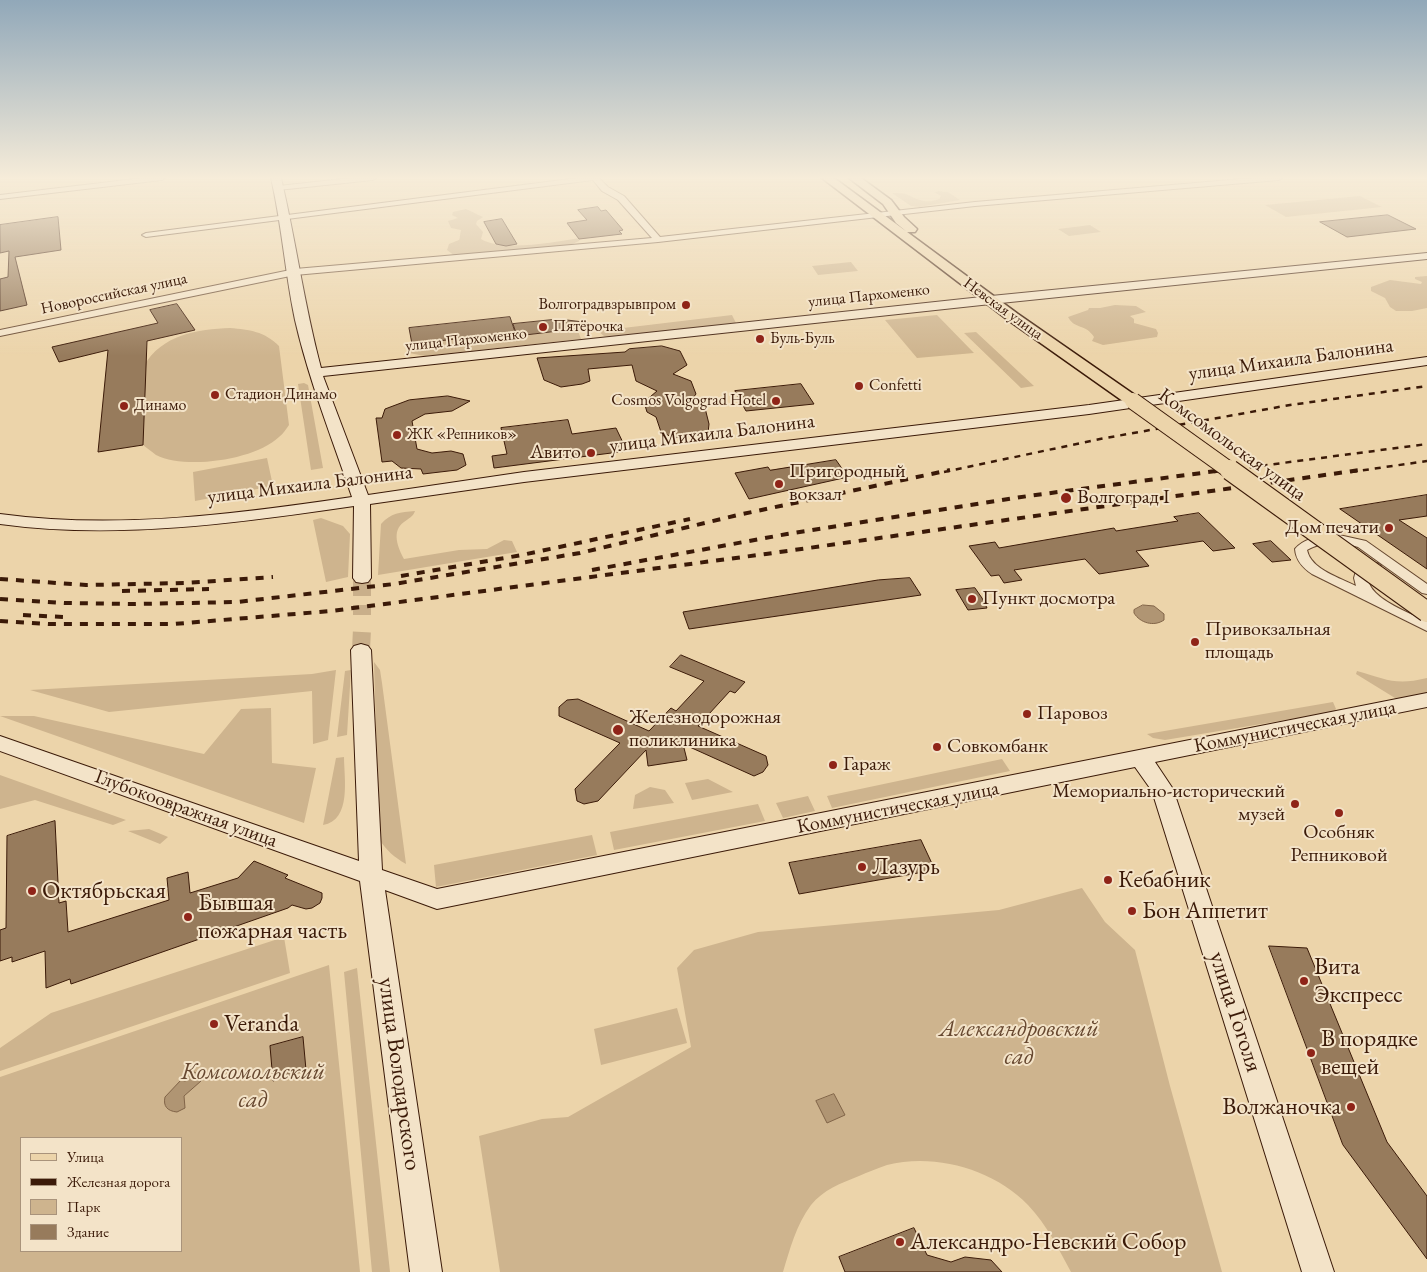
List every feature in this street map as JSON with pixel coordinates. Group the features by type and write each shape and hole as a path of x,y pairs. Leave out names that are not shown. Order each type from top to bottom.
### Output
{"main road":[{"name":"Невская улица","path":"907,237 1137,400"},
{"name":"Невская улица","path":"921,237 996,299"},
{"name":"Комсомольская улица","path":"1137,400 1427,600"},
{"name":"Комсомольская улица","path":"1137,400 1427,612"}],"street":[{"path":"289,237 301,318 315,373 362,502 362,578"},
{"name":"Новороссийская улица","path":"0,333 295,272 683,237"},
{"name":"улица Пархоменко","path":"315,373 996,299 1427,256"},
{"name":"улица Михаила Балонина","path":"0,519 40,525 103,526 200,520 362,502 519,478 974,425 1293,383 1427,361"},
{"path":"1427,590 1354,540 1326,540 1307,544 1301,549 1303,559 1310,567 1427,627"},
{"path":"1380,603 1360,581 1359,576 1362,570 1374,567 1388,567 1402,572"},
{"name":"улица Володарского","path":"361,650 371,876 426,1272"},
{"name":"Коммунистическая улица","path":"371,876 438,899 1427,700"},
{"name":"Глубокоовражная улица","path":"0,743 371,876"},
{"name":"улица Гоголя","path":"1140,758 1162,789 1318,1272"}],"green space":[{"path":"460,237 481,237 481,239 491,243 502,245 529,245 580,238 579,241 566,247 455,256 447,250 449,244 459,240"},
{"path":"851,262 858,271 818,275 812,266"},
{"path":"1427,276 1427,308 1412,311 1396,311 1390,307 1385,298 1371,291 1371,287 1390,280 1421,284 1422,282 1415,279 1415,277"},
{"path":"1115,305 1136,306 1146,312 1130,316 1134,319 1134,323 1156,329 1157,337 1103,345 1092,341 1094,337 1091,333 1074,324 1068,317 1089,308"},
{"path":"732,315 736,323 612,337 604,336 598,331"},
{"path":"937,315 974,353 917,358 885,320"},
{"name":"Стадион Динамо","path":"230,328 262,334 279,346 289,425 280,436 268,445 237,457 202,462 184,462 156,455 143,445 144,366 160,347 181,336 205,330"},
{"path":"578,331 581,339 425,356 409,353 407,349 412,344 515,332 517,336"},
{"path":"976,332 1034,386 1021,388 964,333"},
{"path":"304,383 308,385 323,468 311,470 298,384"},
{"path":"267,458 273,486 195,501 193,472"},
{"path":"415,511 398,530 398,545 404,559 459,550 487,549 504,540 512,541 517,552 378,575 381,524 388,517"},
{"path":"321,518 343,526 350,534 348,577 326,582 313,520"},
{"path":"374,662 380,670 406,864 391,853 379,839"},
{"path":"336,670 328,740 313,744 312,691 109,712 30,690 312,674"},
{"path":"351,670 347,735 337,737 345,671"},
{"path":"1357,671 1383,679 1398,681 1427,678 1427,695 1402,700 1395,698 1356,674"},
{"path":"1333,702 1336,709 1334,712 1165,740 1153,738 1147,734"},
{"path":"271,708 272,763 316,768 304,823 0,716 34,716 204,754 241,709"},
{"path":"344,757 345,786 342,807 339,815 332,822 323,825 336,758"},
{"path":"1002,759 1010,771 832,808 827,796"},
{"path":"0,775 126,820 113,825 35,800 0,809"},
{"path":"708,779 733,792 692,800 685,783"},
{"path":"650,787 665,790 674,803 633,809 635,795"},
{"path":"808,796 815,811 783,818 776,803"},
{"path":"758,804 765,821 614,850 610,832"},
{"path":"149,829 168,837 160,844 128,831"},
{"path":"592,835 597,855 436,887 434,865"},
{"name":"Александровский сад","path":"1082,888 1105,922 1135,950 1170,1086 1222,1272 1071,1272 1041,1221 1014,1192 981,1173 943,1163 924,1161 887,1165 839,1184 821,1195 811,1205 801,1221 783,1272 500,1272 479,1136 542,1119 568,1117 691,1047 677,968 694,950 758,932 999,910"},
{"path":"284,937 290,973 0,1071 0,1048 51,1013"},
{"name":"Комсомольский сад","path":"329,965 360,1272 0,1272 0,1077"},
{"path":"357,968 390,1272 372,1272 344,972"},
{"path":"677,1008 687,1043 601,1065 594,1029"}],"shaded area":[{"path":"1143,605 1154,606 1164,614 1164,620 1148,623 1140,619 1134,613 1134,610"},
{"path":"194,1072 201,1076 201,1081 184,1096 185,1108 177,1112 168,1109 165,1105 165,1097 181,1080 185,1081"},
{"path":"834,1094 845,1115 827,1123 816,1101"}],"building":[{"path":"0,237 60,237 61,250 15,257 27,305 0,311 0,279 8,277 9,251 0,253"},
{"path":"492,237 513,237 517,244 506,246 496,244"},
{"path":"177,304 195,330 147,341 143,445 98,452 108,350 59,362 52,347 158,323 150,310"},
{"path":"510,317 515,332 412,344 409,328"},
{"name":"Пятёрочка","path":"559,319 591,323 591,327 517,336 513,324"},
{"path":"662,346 680,351 687,365 673,374 691,381 696,394 689,403 705,408 709,424 708,433 674,438 661,432 656,417 647,412 644,402 657,391 636,381 632,365 588,369 590,381 561,387 544,380 537,358 625,352 629,349"},
{"name":"Cosmos Volgograd Hotel","path":"801,384 814,404 746,411 735,391"},
{"name":"ЖК «Репников»","path":"448,396 470,401 452,411 425,414 412,421 417,449 432,453 451,451 463,454 466,465 457,470 423,474 421,469 401,468 392,461 382,462 376,418 382,418 385,409 409,400"},
{"path":"568,420 572,434 616,428 627,451 494,468 492,456 507,454 501,428"},
{"name":"Пригородный вокзал","path":"836,460 848,477 749,499 735,473 768,467 770,470"},
{"name":"Дом печати","path":"1427,495 1427,516 1399,520 1427,538 1427,569 1340,509"},
{"name":"Волгоград I","path":"1199,513 1235,548 1213,551 1203,541 1136,551 1149,566 1099,574 1085,559 1014,570 1022,580 1004,583 999,575 991,576 969,546 995,542 999,548 1114,528 1116,531 1178,521 1174,517"},
{"path":"1271,541 1291,560 1272,562 1253,544"},
{"path":"910,578 921,595 689,629 683,612 878,580"},
{"name":"Пункт досмотра","path":"975,588 987,608 968,610 956,590"},
{"name":"Железнодорожная поликлиника","path":"681,655 745,682 735,693 730,691 698,726 766,756 768,765 763,772 754,776 683,744 687,760 648,766 646,750 598,801 584,804 577,801 575,789 620,743 559,716 559,707 567,700 578,699 649,731 671,708 676,711 704,681 670,667"},
{"name":"Бывшая пожарная часть","path":"55,821 59,903 66,901 68,932 169,900 167,878 188,872 190,893 238,878 254,861 288,875 285,878 322,893 322,898 320,903 312,908 306,909 292,905 71,984 70,979 46,988 45,951 12,962 12,957 0,961 0,930 6,928 7,836"},
{"name":"Лазурь","path":"921,840 935,870 799,894 789,863"},
{"name":"Волжаночка","path":"1269,946 1307,948 1387,1142 1427,1196 1427,1259 1343,1145"},
{"path":"303,1037 306,1070 273,1081 270,1046"},
{"name":"Александро-Невский Собор","path":"914,1228 927,1255 951,1262 965,1257 991,1260 1002,1272 845,1272 839,1257"}],"tunnel":[{"path":"362,578 362,615"},
{"path":"361,650 362,629"}],"railway":[{"path":"944,472 1100,439 1290,405 1427,386"},
{"path":"1214,472 1427,444"},
{"path":"1351,472 1427,461"},
{"path":"0,599 64,603 134,604 237,602 394,584 580,553 738,515 950,470"},
{"path":"592,570 787,534 1028,496 1224,470"},
{"path":"0,621 48,624 174,624 331,611 766,554 1360,470"},
{"path":"401,576 522,555 690,519"},
{"path":"0,579 86,585 185,583 273,577"},
{"path":"122,591 209,589"},
{"path":"23,615 63,617"}],"place":[{"name":"Волгоградвзрывпром","path":"686,305"},
{"name":"Пятёрочка","path":"543,327"},
{"name":"Буль-Буль","path":"760,339"},
{"name":"Confetti","path":"859,386"},
{"name":"Стадион Динамо","path":"215,395"},
{"name":"Cosmos Volgograd Hotel","path":"776,401"},
{"name":"Динамо","path":"124,406"},
{"name":"ЖК «Репников»","path":"397,435"},
{"name":"Авито","path":"591,453"},
{"name":"Пригородный вокзал","path":"779,484"},
{"name":"Волгоград I","path":"1066,498"},
{"name":"Дом печати","path":"1389,528"},
{"name":"Пункт досмотра","path":"972,599"},
{"name":"Привокзальная площадь","path":"1195,642"},
{"name":"Паровоз","path":"1027,714"},
{"name":"Железнодорожная поликлиника","path":"618,730"},
{"name":"Совкомбанк","path":"937,747"},
{"name":"Гараж","path":"833,765"},
{"name":"Мемориально-исторический музей","path":"1295,804"},
{"name":"Особняк Репниковой","path":"1339,813"},
{"name":"Лазурь","path":"862,867"},
{"name":"Кебабник","path":"1108,880"},
{"name":"Октябрьская","path":"32,891"},
{"name":"Бон Аппетит","path":"1132,911"},
{"name":"Бывшая пожарная часть","path":"188,917"},
{"name":"Вита Экспресс","path":"1304,981"},
{"name":"Veranda","path":"214,1024"},
{"name":"В порядке вещей","path":"1311,1053"},
{"name":"Волжаночка","path":"1351,1107"},
{"name":"Александро-Невский Собор","path":"900,1242"}]}
